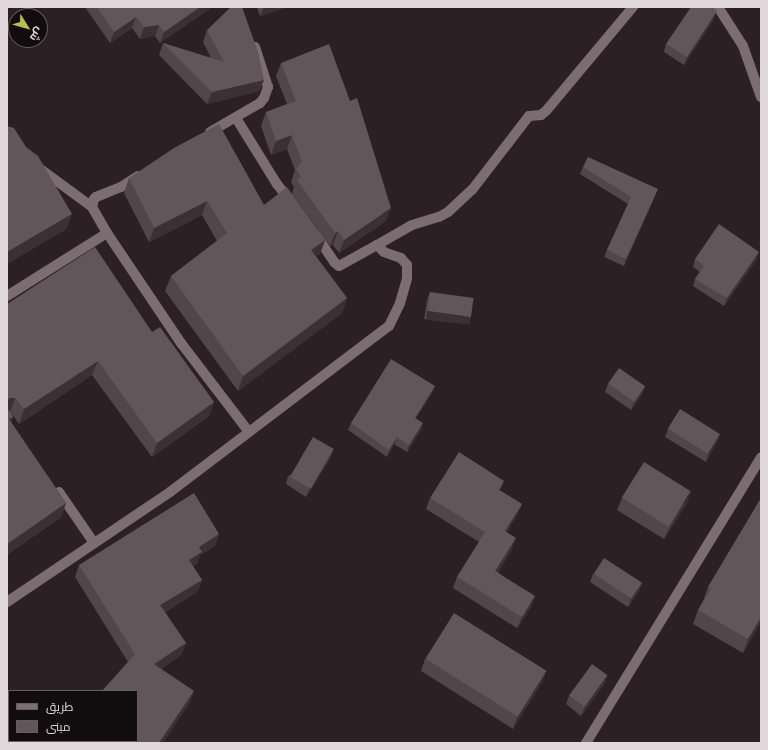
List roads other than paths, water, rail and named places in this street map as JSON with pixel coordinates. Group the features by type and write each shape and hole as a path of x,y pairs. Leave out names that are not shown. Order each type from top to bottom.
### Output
{"street":[{"path":"309,226 337,266 412,226 439,217 472,190 528,116 541,115 546,111 633,7"},
{"path":"718,7 743,46 761,97"},
{"path":"198,139 260,103 268,87 251,35"},
{"path":"236,118 277,184 295,208"},
{"path":"32,163 92,207 107,233 181,343 249,432"},
{"path":"92,207 96,197 121,187 146,170"},
{"path":"7,296 107,233"},
{"path":"7,602 170,492 393,321 405,288 407,265 401,258 384,252 377,245"},
{"path":"586,743 761,457"},
{"path":"55,487 94,543"}]}
